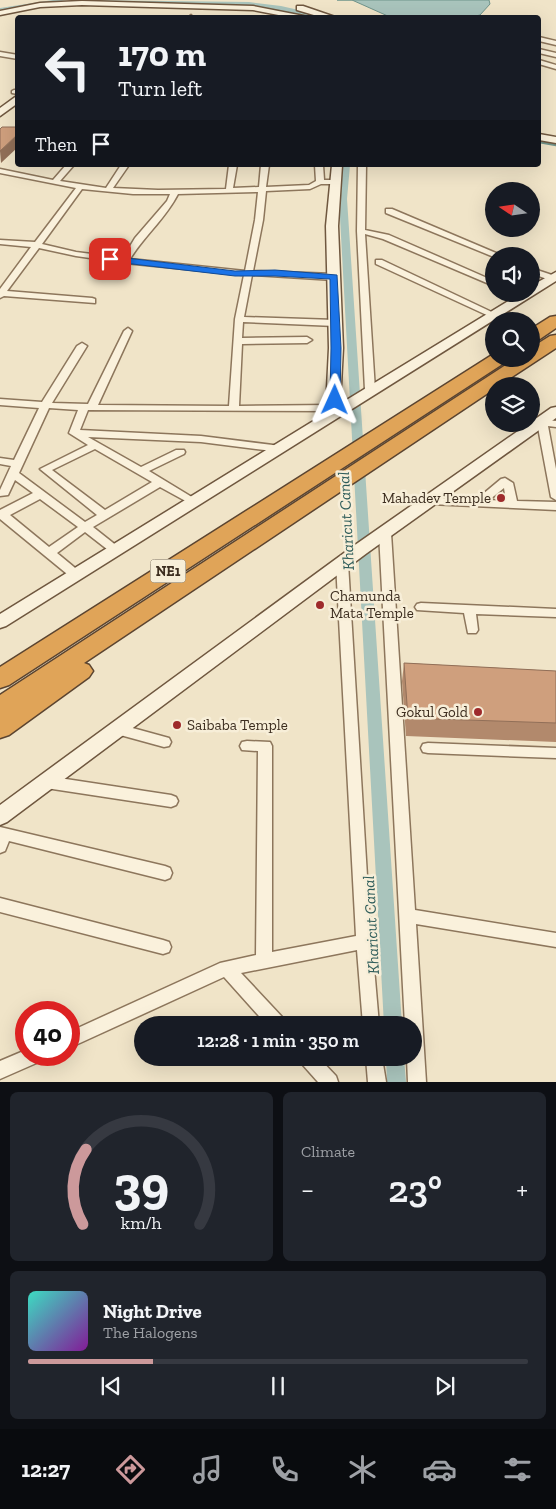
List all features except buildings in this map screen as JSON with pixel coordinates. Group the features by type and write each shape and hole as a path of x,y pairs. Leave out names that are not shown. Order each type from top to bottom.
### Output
{"highway":[{"path":"540,331 556,321"},
{"path":"540,350 556,340"},
{"name":"NE1","path":"0,679 486,367"},
{"name":"NE1","path":"0,708 516,367"},
{"path":"0,728 212,577 238,551"},
{"path":"0,662 120,592 174,568"}],"street":[{"path":"0,5 29,0"},
{"path":"191,0 248,1 302,8 324,15"},
{"path":"0,13 58,3 174,4 261,9 294,15"},
{"path":"151,15 174,4"},
{"path":"541,39 556,43"},
{"path":"541,51 556,55"},
{"path":"0,54 15,56"},
{"path":"541,63 556,67"},
{"path":"0,104 15,94"},
{"path":"0,113 15,95"},
{"path":"541,137 556,140"},
{"path":"55,182 68,167"},
{"path":"108,190 124,167"},
{"path":"229,190 233,167"},
{"path":"234,408 239,319 264,189 265,167"},
{"path":"319,167 320,182"},
{"path":"335,412 332,226 337,167"},
{"path":"362,167 361,231 370,390"},
{"path":"0,171 108,190 175,192 264,189 310,187 320,182 336,182"},
{"path":"0,294 81,186"},
{"path":"125,262 138,240 170,202 175,192"},
{"path":"389,211 485,250"},
{"path":"361,231 386,237 485,280"},
{"path":"0,242 37,245 125,262 248,273 334,277"},
{"path":"379,262 487,312"},
{"path":"540,273 554,277"},
{"path":"540,285 554,277"},
{"path":"0,294 92,301"},
{"path":"498,312 513,302"},
{"path":"239,319 335,323"},
{"path":"0,622 195,502 370,390 485,320"},
{"path":"74,433 128,331"},
{"path":"237,341 307,340"},
{"path":"0,493 4,493 17,469 45,406 82,346"},
{"path":"0,402 45,406 234,408 335,412"},
{"path":"0,816 364,547 549,423 556,411"},
{"path":"549,423 556,497"},
{"path":"74,433 201,439 281,448"},
{"path":"74,433 195,502"},
{"path":"96,445 45,469 105,515"},
{"path":"141,471 180,452"},
{"path":"0,461 17,469 40,494 116,550"},
{"path":"479,503 505,481 508,483 512,504"},
{"path":"50,552 85,527 160,482"},
{"path":"40,494 1,514 76,575"},
{"path":"430,501 556,506"},
{"path":"385,533 417,1082"},
{"path":"342,563 352,690 363,942 370,1016"},
{"path":"421,607 556,613"},
{"path":"470,609 472,630"},
{"path":"118,729 164,742"},
{"path":"247,746 265,746 264,961"},
{"path":"428,748 556,753"},
{"path":"46,782 170,801"},
{"path":"1,838 165,872"},
{"path":"0,906 163,947"},
{"path":"406,916 556,940"},
{"path":"80,1035 226,968 363,942"},
{"path":"226,968 270,1016"},
{"path":"0,1070 15,1064"},
{"path":"315,1066 330,1082"},
{"path":"375,1066 377,1082"}],"water":[{"path":"352,0 489,0 490,4 480,15 386,15"}],"waterway":[{"name":"Kharicut Canal","path":"0,10 64,0"},
{"name":"Kharicut Canal","path":"86,0 249,4 317,15"},
{"path":"541,142 556,145"},
{"name":"Kharicut Canal","path":"346,167 343,199 392,1016"},
{"name":"Kharicut Canal","path":"396,1066 397,1082"}],"place":[{"name":"Mahadev Temple","path":"501,498"},
{"name":"Chamunda Mata Temple","path":"320,605"},
{"name":"Gokul Gold","path":"478,712"},
{"name":"Saibaba Temple","path":"177,725"}],"route":[{"path":"110,259 235,273 275,273 334,277 335,400"}]}
